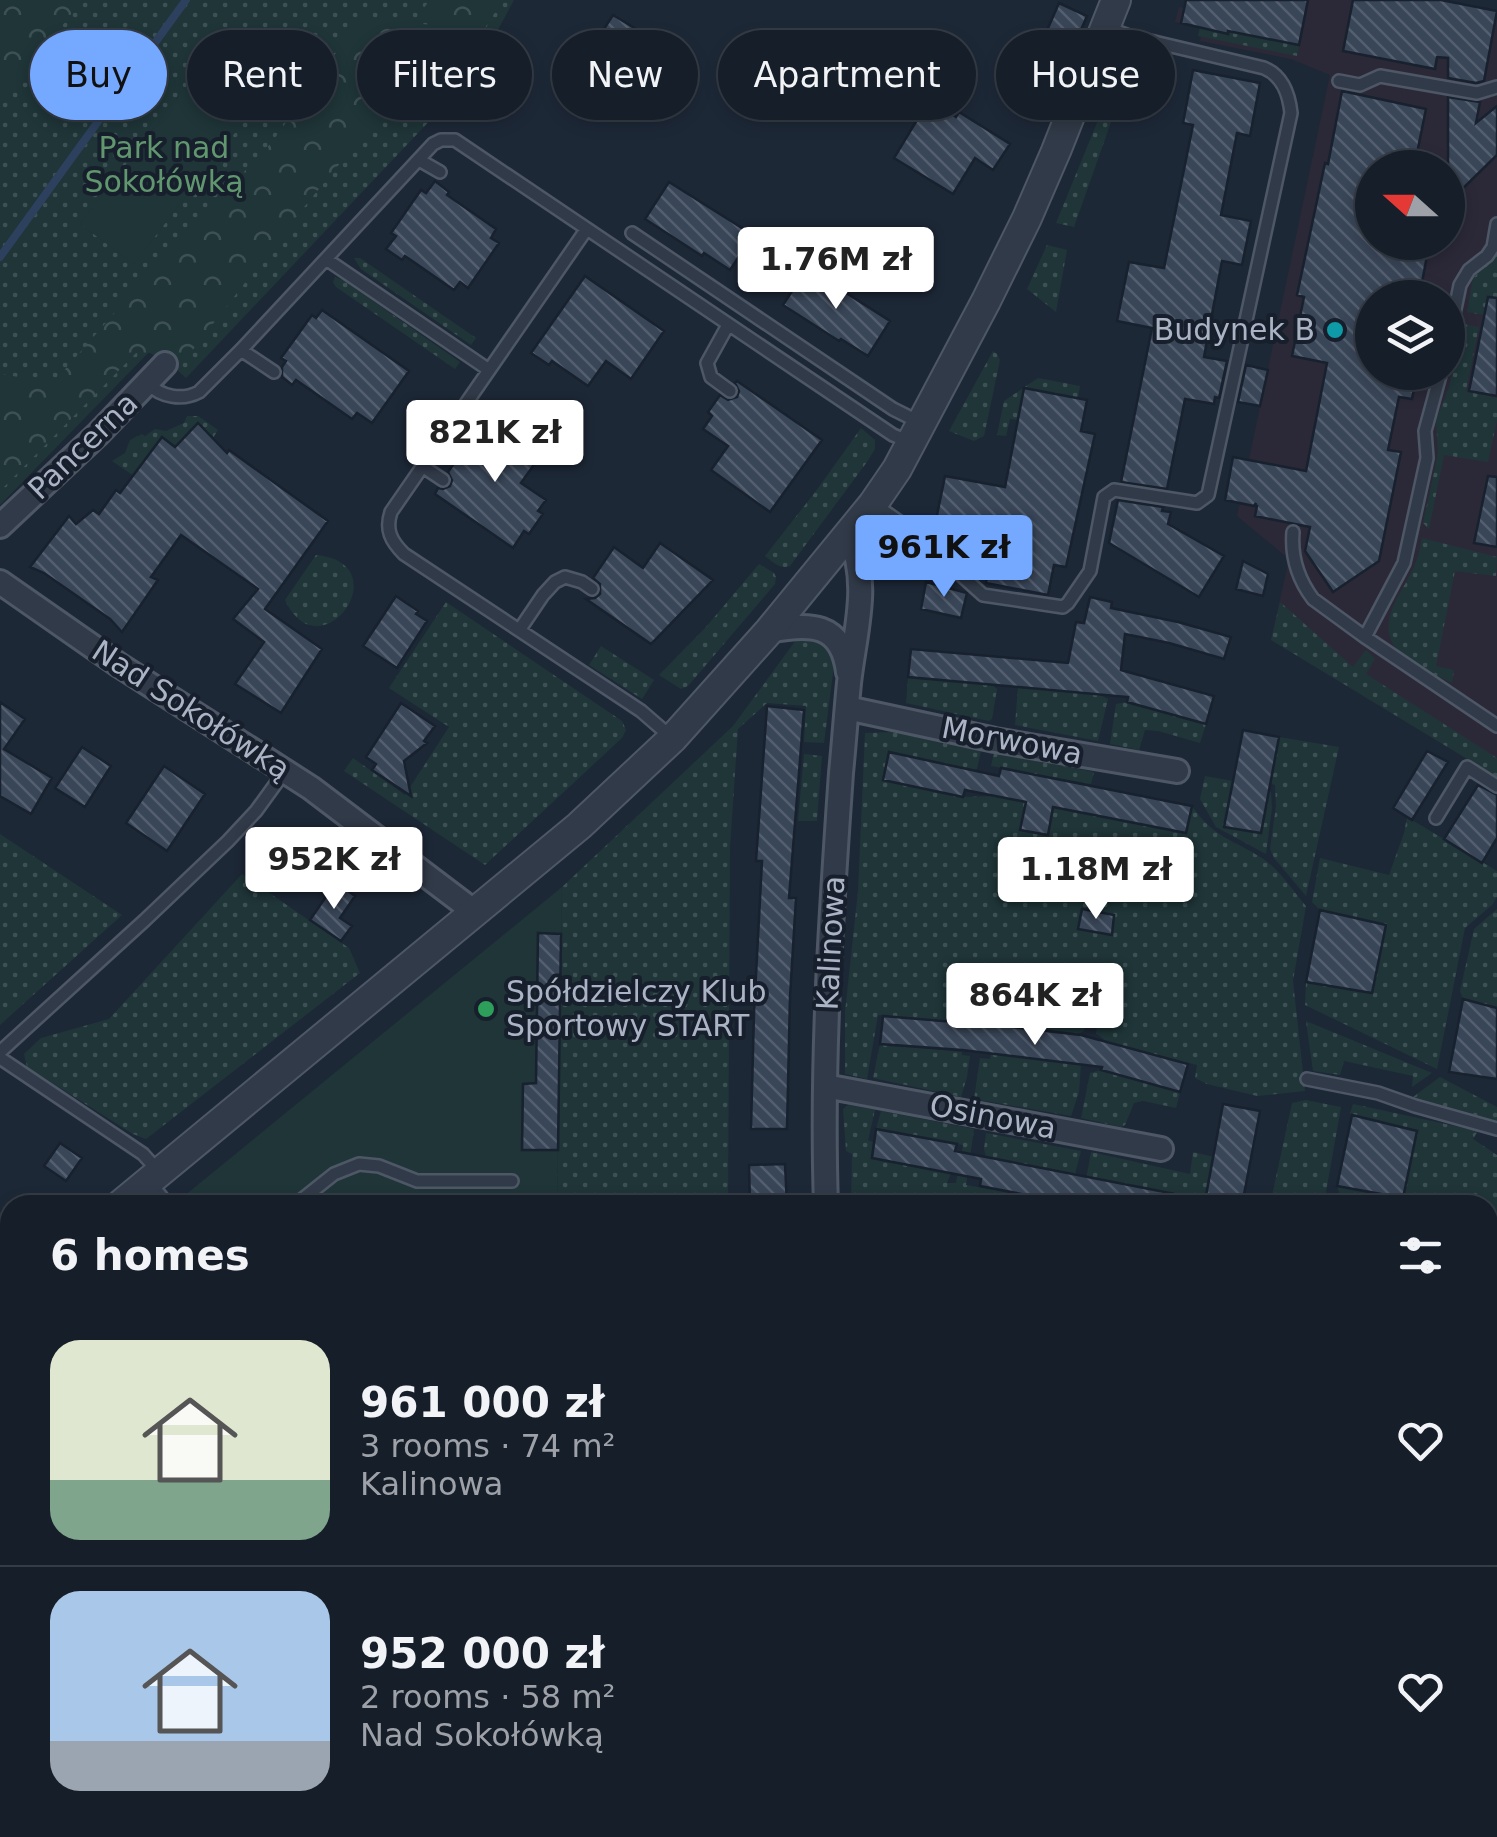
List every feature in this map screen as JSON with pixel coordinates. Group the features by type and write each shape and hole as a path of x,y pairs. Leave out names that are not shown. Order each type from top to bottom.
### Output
{"street":[{"path":"132,1195 579,826 673,738 849,534 897,469 986,301 1056,151 1116,0"},
{"name":"Pancerna","path":"0,526 98,434 164,364"},
{"name":"Kalinowa","path":"826,1195 824,1086 834,880 861,582 857,552 849,534"},
{"name":"Nad Sokołówką","path":"0,582 285,770 476,913"},
{"name":"Kalinowa","path":"769,631 804,625 827,631 840,644 850,681"},
{"name":"Morwowa","path":"847,708 995,740 1177,771"},
{"name":"Osinowa","path":"824,1086 1161,1149"}],"lane":[{"path":"873,504 910,530 983,595 1063,607 1090,571 1104,496 1108,492 1197,504 1208,495 1291,113 1288,96 1278,78 1264,68 1105,27"},
{"path":"1339,81 1360,85 1380,76 1477,94 1497,87"},
{"path":"147,384 175,397 194,395 241,350 433,144 455,140 893,434 916,433"},
{"path":"419,160 440,172"},
{"path":"1463,280 1493,247 1497,224"},
{"path":"586,230 391,512 388,530 404,554 641,710 673,738"},
{"path":"632,233 894,409 916,433"},
{"path":"326,259 489,370"},
{"path":"728,325 707,363 710,377 730,390"},
{"path":"241,350 274,372"},
{"path":"1365,638 1404,564 1427,458 1425,431 1436,390"},
{"path":"422,466 443,480"},
{"path":"1292,532 1294,562 1312,599 1497,726"},
{"path":"520,628 554,582 566,576 592,589"},
{"path":"1436,818 1467,767 1497,786"},
{"path":"163,1195 143,1154 0,1055 228,841 256,811 285,770"},
{"path":"1307,1079 1378,1093 1497,1128"},
{"path":"308,1195 334,1174 359,1164 380,1166 416,1181 512,1181"}],"shaded area":[{"path":"1186,0 1441,0 1497,11 1497,777 1271,640 1289,559 1237,516 1330,75 1291,59 1200,41 1202,28 1175,22 1179,7 1184,8"}],"green space":[{"name":"Park nad Sokołówką","path":"0,0 514,0 498,30 357,30 357,120 430,120 186,378 153,348 0,505"},
{"path":"0,0 82,0 59,30 30,30 30,67 0,106"},
{"path":"430,0 503,0 484,30 357,30 357,120 376,120 178,369 150,353 136,353 0,491 1,374 53,383 288,120 337,120 337,51 361,18 433,25 423,9"},
{"path":"1200,27 1299,45 1297,56 1198,36"},
{"path":"187,85 187,120 244,121 134,264 80,224 160,120 167,120 167,111"},
{"path":"1098,120 1112,120 1074,227 1056,223"},
{"path":"1047,245 1067,250 1056,312 1027,289"},
{"path":"1497,253 1497,317 1467,312 1473,278"},
{"path":"354,258 360,258 476,338 471,345 361,269"},
{"path":"335,277 460,362 455,369 336,287"},
{"path":"1465,324 1479,327 1466,391 1497,398 1497,420 1488,462 1444,455 1429,529 1423,523 1438,454 1436,420 1448,390 1465,390"},
{"path":"993,351 1000,360 984,436 974,441 949,431"},
{"path":"1038,378 1080,386 1078,398 1025,388 1018,420 1010,419 1006,436 997,435 1004,401"},
{"path":"187,416 198,416 218,430 213,438 198,424 175,447 161,438 134,476 112,461 125,453 130,440 155,429 166,431 184,423"},
{"path":"861,428 875,440 875,449 790,566 777,565 765,556"},
{"path":"1422,538 1497,557 1496,576 1455,571 1436,666 1454,670 1452,683 1408,660 1389,634 1391,612 1415,565"},
{"path":"316,555 341,562 352,576 353,593 346,609 333,621 317,626 300,620 285,600"},
{"path":"759,564 774,573 775,584 688,686 681,689 659,675 706,627"},
{"path":"446,602 622,721 626,730 622,738 485,865 344,771 353,758 405,795 449,727 389,688"},
{"path":"1280,602 1353,667 1366,650 1375,659 1366,674 1497,758 1497,777 1271,640"},
{"path":"796,640 816,640 834,665 824,743 804,742 806,706 767,703 738,729 730,847 728,1195 557,1195 562,887 733,726"},
{"path":"601,646 654,680 642,699 589,665"},
{"path":"908,677 991,684 997,689 992,719 906,703"},
{"path":"1018,687 1108,699 1098,741 1015,725"},
{"path":"1127,702 1206,724 1200,743 1145,730 1139,750 1110,744 1116,704"},
{"path":"893,732 981,751 977,769 969,770 889,752 883,780 963,797 995,796 1185,833 1192,806 1216,832 1268,863 1306,906 1293,981 1305,1091 1257,1096 1207,1084 1195,1078 1197,1065 1108,1043 1096,1033 1099,1010 1087,1009 1084,1031 1076,1035 994,1025 996,1010 965,1008 967,989 957,988 953,1022 878,1015 867,1079 845,1074 845,1012 858,891 865,733"},
{"path":"1279,737 1339,747 1306,896 1270,849 1276,806 1275,785 1270,783"},
{"path":"994,753 1094,772 1091,784 991,766"},
{"path":"804,754 822,756 817,821 798,821"},
{"path":"1205,776 1233,781 1224,826 1260,833 1271,792 1266,854 1216,827 1200,799"},
{"path":"1407,817 1497,871 1497,897 1465,928 1437,1069 1305,1005 1306,982 1372,993 1386,925 1320,910 1312,902 1320,858 1389,875"},
{"path":"0,834 122,915 0,1025"},
{"path":"242,874 349,948 360,973 146,1139 27,1067 24,1054 41,1038 109,1019"},
{"name":"Spółdzielczy Klub Sportowy START","path":"562,887 557,1195 185,1195"},
{"path":"1497,909 1497,1007 1463,999 1460,991 1474,929"},
{"path":"1306,1021 1432,1073 1412,1087 1413,1076 1344,1061 1340,1075 1313,1071"},
{"path":"880,1044 970,1056 961,1097 873,1078"},
{"path":"991,1053 1081,1064 1079,1092 1071,1116 974,1099 980,1058 990,1059"},
{"path":"1101,1070 1180,1092 1176,1108 1143,1101 1134,1103 1121,1127 1081,1118 1090,1073"},
{"path":"1440,1077 1497,1107 1497,1124 1415,1101 1413,1097"},
{"path":"1306,1100 1341,1107 1328,1195 1272,1195 1292,1103"},
{"path":"1353,1104 1478,1131 1473,1139 1497,1155 1497,1195 1340,1195 1337,1186 1360,1191 1417,1131 1350,1113"},
{"path":"849,1105 875,1110 868,1140 873,1142 871,1157 951,1173 947,1183 956,1183 963,1145 876,1129 881,1111 974,1129 966,1185 1025,1195 851,1195 852,1154 846,1151 843,1109"},
{"path":"986,1133 1081,1151 1075,1174 986,1158"},
{"path":"1091,1152 1190,1174 1193,1152 1214,1157 1206,1195 1141,1195 1086,1179"}],"building":[{"path":"1186,0 1308,0 1299,45 1181,23"},
{"path":"1353,0 1441,0 1497,11 1484,81 1448,78 1448,58 1437,57 1435,69 1343,51"},
{"path":"1059,3 1087,16 1081,30 1047,30"},
{"path":"613,15 636,29 635,30 603,30"},
{"path":"1193,70 1260,83 1250,136 1237,133 1221,215 1251,221 1242,265 1222,261 1204,357 1227,361 1219,398 1215,397 1214,404 1185,399 1167,489 1121,482 1152,328 1117,321 1129,262 1164,268 1193,125 1183,123"},
{"path":"1342,91 1426,109 1418,150 1355,150 1355,260 1426,260 1422,280 1355,280 1355,390 1414,390 1412,399 1399,397 1388,450 1401,452 1379,561 1333,592 1305,551 1310,527 1255,516 1256,503 1254,506 1225,500 1233,457 1306,471 1327,363 1292,356 1304,297 1297,295 1325,163 1328,164"},
{"path":"1448,97 1480,102 1476,123 1497,106 1497,155 1465,186 1465,150 1448,150"},
{"path":"917,120 972,120 1010,144 993,170 975,158 953,194 894,158"},
{"path":"435,181 449,192 447,195 496,229 491,238 499,243 468,288 460,282 454,290 405,256 402,260 386,249 396,236 391,233 421,190 426,193"},
{"path":"669,182 753,235 730,270 645,219"},
{"path":"807,268 890,321 868,356 783,305"},
{"path":"585,276 664,331 631,379 606,361 588,386 552,361 549,365 531,353"},
{"path":"1488,297 1497,298 1497,396 1469,391"},
{"path":"322,310 409,371 372,423 357,413 352,419 296,380 292,385 282,377 286,361 281,358 312,315 316,318"},
{"path":"1246,365 1268,370 1260,406 1238,402"},
{"path":"737,381 822,440 770,512 711,470 728,446 703,429 712,416 708,412 720,395 728,400 737,397"},
{"path":"1024,388 1087,400 1081,431 1095,434 1066,567 1054,565 1048,595 986,583 995,537 935,525 945,476 1005,487"},
{"path":"487,416 505,428 502,433 538,459 521,483 546,500 538,511 543,514 513,548 435,494 438,488 450,486 448,472"},
{"path":"198,423 227,453 229,450 328,521 265,609 322,649 281,713 235,684 264,642 233,619 258,589 181,535 151,577 158,580 122,632 110,619 30,567 69,516 76,524 93,510 99,514 162,437 175,447"},
{"path":"1488,476 1497,477 1497,547 1474,543"},
{"path":"1118,500 1163,507 1162,511 1171,512 1168,524 1224,556 1199,597 1109,543"},
{"path":"660,543 713,580 651,644 586,599 600,594 600,584 593,578 614,547 643,568"},
{"path":"1243,561 1268,574 1263,596 1236,589"},
{"path":"926,582 967,593 961,618 921,609"},
{"path":"396,596 427,621 397,668 363,646"},
{"path":"1090,597 1112,602 1111,608 1231,637 1224,659 1125,634 1121,670 1214,696 1206,724 1127,702 1128,697 908,677 911,649 1068,663 1076,622 1084,623"},
{"path":"0,702 25,719 4,749 52,778 31,814 0,796"},
{"path":"401,703 435,726 424,741 427,743 404,761 411,796 372,770 376,764 366,757"},
{"path":"767,706 804,710 789,898 796,898 787,1129 751,1129 762,861 756,861"},
{"path":"1243,730 1279,737 1261,833 1224,827"},
{"path":"82,747 111,766 85,807 55,788"},
{"path":"1427,751 1448,762 1412,820 1393,808"},
{"path":"889,752 999,776 1001,768 1192,806 1186,833 1053,807 1048,835 1020,830 1026,802 965,790 963,797 883,780"},
{"path":"164,766 205,794 167,851 126,823"},
{"path":"1478,785 1497,795 1497,838 1482,863 1444,839"},
{"path":"336,882 355,896 340,918 352,926 341,941 310,920"},
{"path":"1082,909 1114,915 1112,935 1078,929"},
{"path":"1320,910 1386,925 1372,993 1306,982"},
{"path":"538,933 561,934 558,1150 522,1150 523,1084 536,1083"},
{"path":"1463,999 1497,1008 1497,1079 1449,1072"},
{"path":"883,1016 1081,1035 1188,1064 1180,1092 1101,1070 1102,1067 880,1044"},
{"path":"1223,1104 1260,1111 1244,1195 1206,1195"},
{"path":"1352,1115 1417,1131 1404,1195 1337,1186"},
{"path":"876,1129 957,1144 955,1151 1180,1195 1026,1195 980,1186 981,1179 872,1158"},
{"path":"60,1143 82,1158 66,1181 44,1166"},
{"path":"785,1164 787,1195 750,1195 749,1165"}],"waterway":[{"path":"0,257 186,0"}],"place":[{"name":"Budynek B","path":"1335,330"},
{"name":"Spółdzielczy Klub Sportowy START","path":"486,1009"}]}
